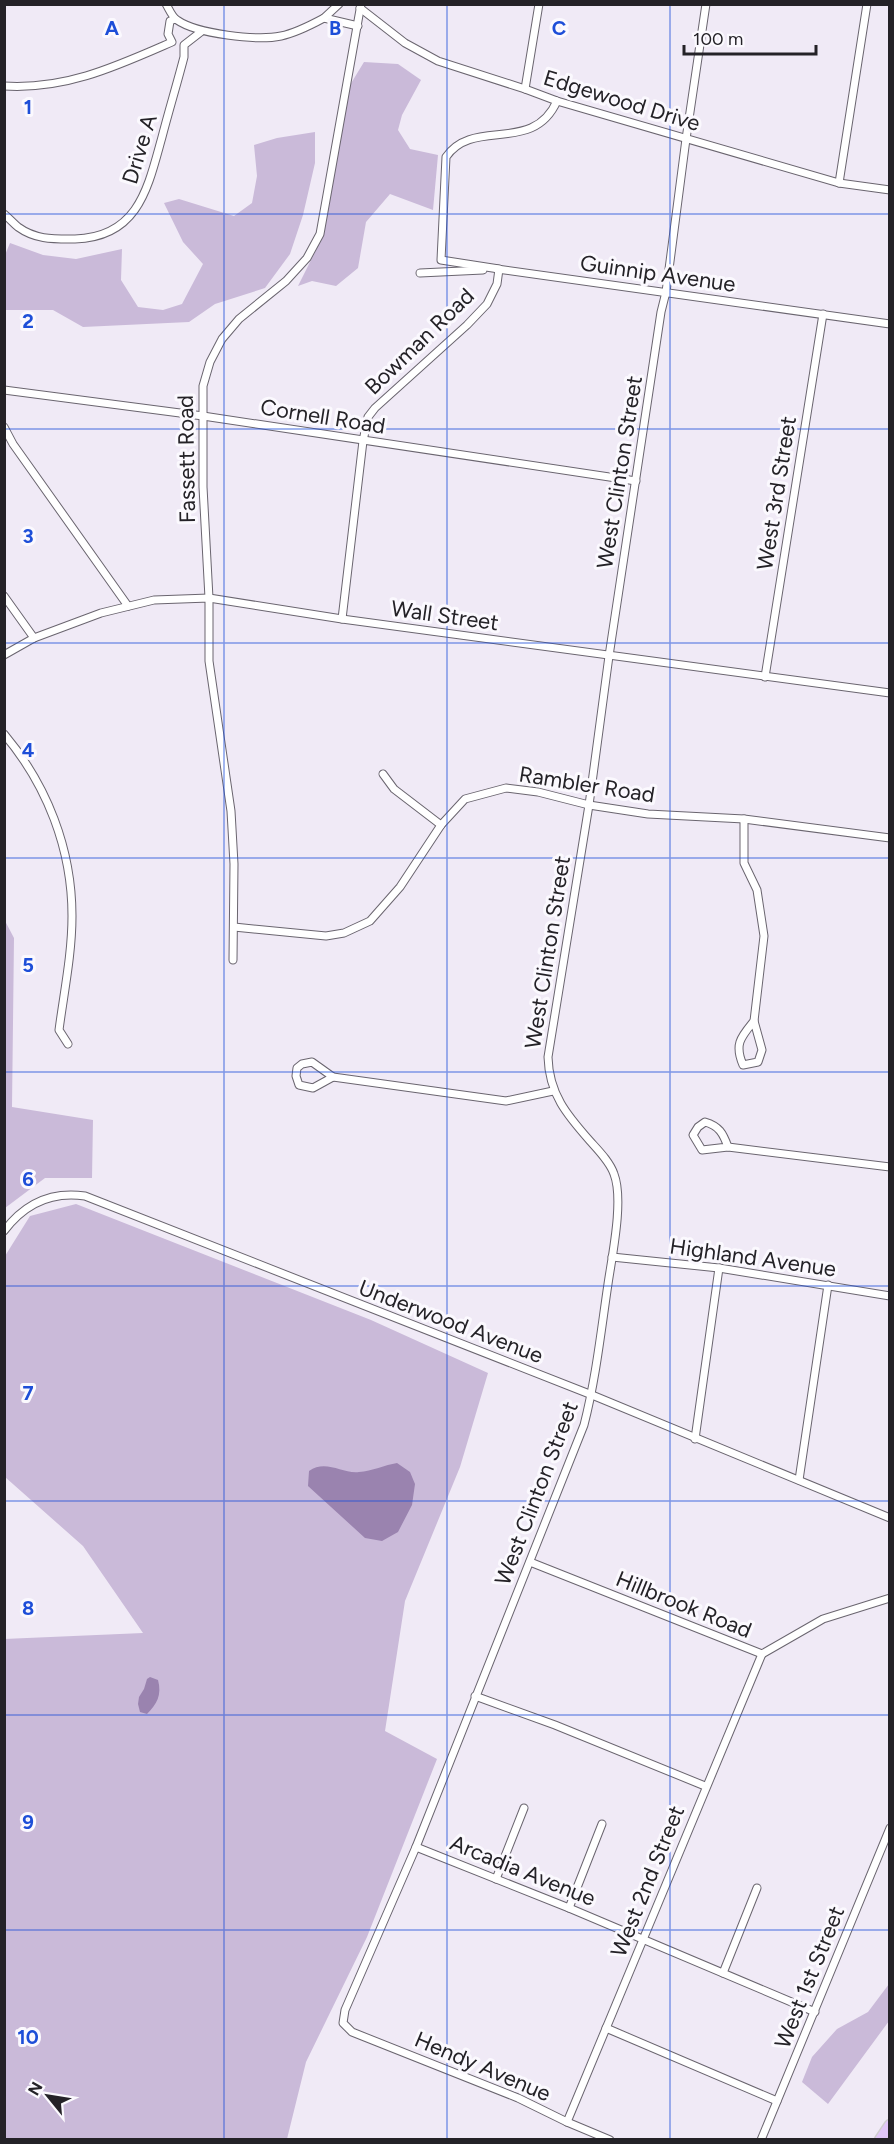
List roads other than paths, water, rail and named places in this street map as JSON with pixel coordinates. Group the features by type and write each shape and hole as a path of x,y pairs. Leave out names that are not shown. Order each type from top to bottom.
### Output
{"main road":[{"path":"880,2139 890,2125"}],"street":[{"path":"166,4 176,19 202,31 262,38 282,36 310,26 324,18 339,4"},
{"path":"525,88 539,4"},
{"name":"West Clinton Street","path":"343,2023 345,2010 416,1847 530,1562 584,1425 592,1395 618,1200 614,1174 600,1152 573,1122 554,1091 549,1075 548,1057 589,806 609,656 661,312 666,292 706,4"},
{"path":"840,183 867,4"},
{"name":"Edgewood Drive","path":"361,6 405,43 438,61 525,88 557,101 840,183 890,190"},
{"name":"Fassett Road","path":"233,960 234,864 231,811 209,661 209,598 203,487 203,387 210,362 222,339 239,320 286,281 307,258 320,234 361,6"},
{"path":"324,18 358,26"},
{"path":"172,42 168,34 170,21 176,19"},
{"path":"4,86 36,86 80,79 172,42 183,45 202,31"},
{"name":"Drive A","path":"4,214 30,234 47,239 93,238 119,226 132,213 147,190 184,57 183,45"},
{"path":"499,269 441,260 445,161 452,149 464,141 519,133 537,126 552,112 557,101"},
{"name":"Guinnip Avenue","path":"420,273 499,269 890,324"},
{"name":"Bowman Road","path":"342,619 363,441 368,417 487,304 497,285 499,269"},
{"name":"West 3rd Street","path":"765,677 823,314"},
{"name":"Cornell Road","path":"4,390 203,416 636,481"},
{"path":"4,428 128,606"},
{"path":"4,596 34,638"},
{"name":"Wall Street","path":"4,655 34,638 101,613 154,600 209,598 342,619 890,693"},
{"path":"4,734 34,775 47,801 58,829 65,857 72,915 59,1030 68,1044"},
{"path":"383,774 394,789 441,825"},
{"name":"Rambler Road","path":"234,927 326,936 344,933 370,921 400,887 441,825 465,799 506,789 538,792 589,806 648,814 744,819 890,838"},
{"path":"744,819 744,863 757,890 764,936 754,1021 762,1050 758,1062 743,1065 739,1056 739,1042 754,1021"},
{"path":"333,1077 313,1088 299,1085 296,1076 297,1068 302,1064 312,1062 333,1077 506,1101 554,1091"},
{"path":"728,1147 723,1134 716,1125 705,1122 693,1135 702,1150 728,1147 890,1167"},
{"name":"Underwood Avenue","path":"4,1231 25,1210 52,1196 70,1194 85,1196 592,1395 890,1518"},
{"name":"Highland Avenue","path":"612,1257 719,1268 890,1296"},
{"path":"695,1439 719,1268"},
{"path":"799,1480 828,1285"},
{"name":"Hillbrook Road","path":"530,1562 762,1654 824,1619 890,1598"},
{"name":"West 2nd Street","path":"567,2122 705,1786 762,1654"},
{"path":"475,1696 555,1725 705,1786"},
{"path":"496,1879 524,1808"},
{"path":"569,1908 602,1824"},
{"name":"West 1st Street","path":"761,2139 890,1828"},
{"name":"Arcadia Avenue","path":"416,1847 644,1939 815,2012"},
{"path":"723,1973 757,1888"},
{"name":"Hendy Avenue","path":"343,2023 352,2032 518,2098 567,2122 610,2139"},
{"path":"606,2028 777,2102"}]}
